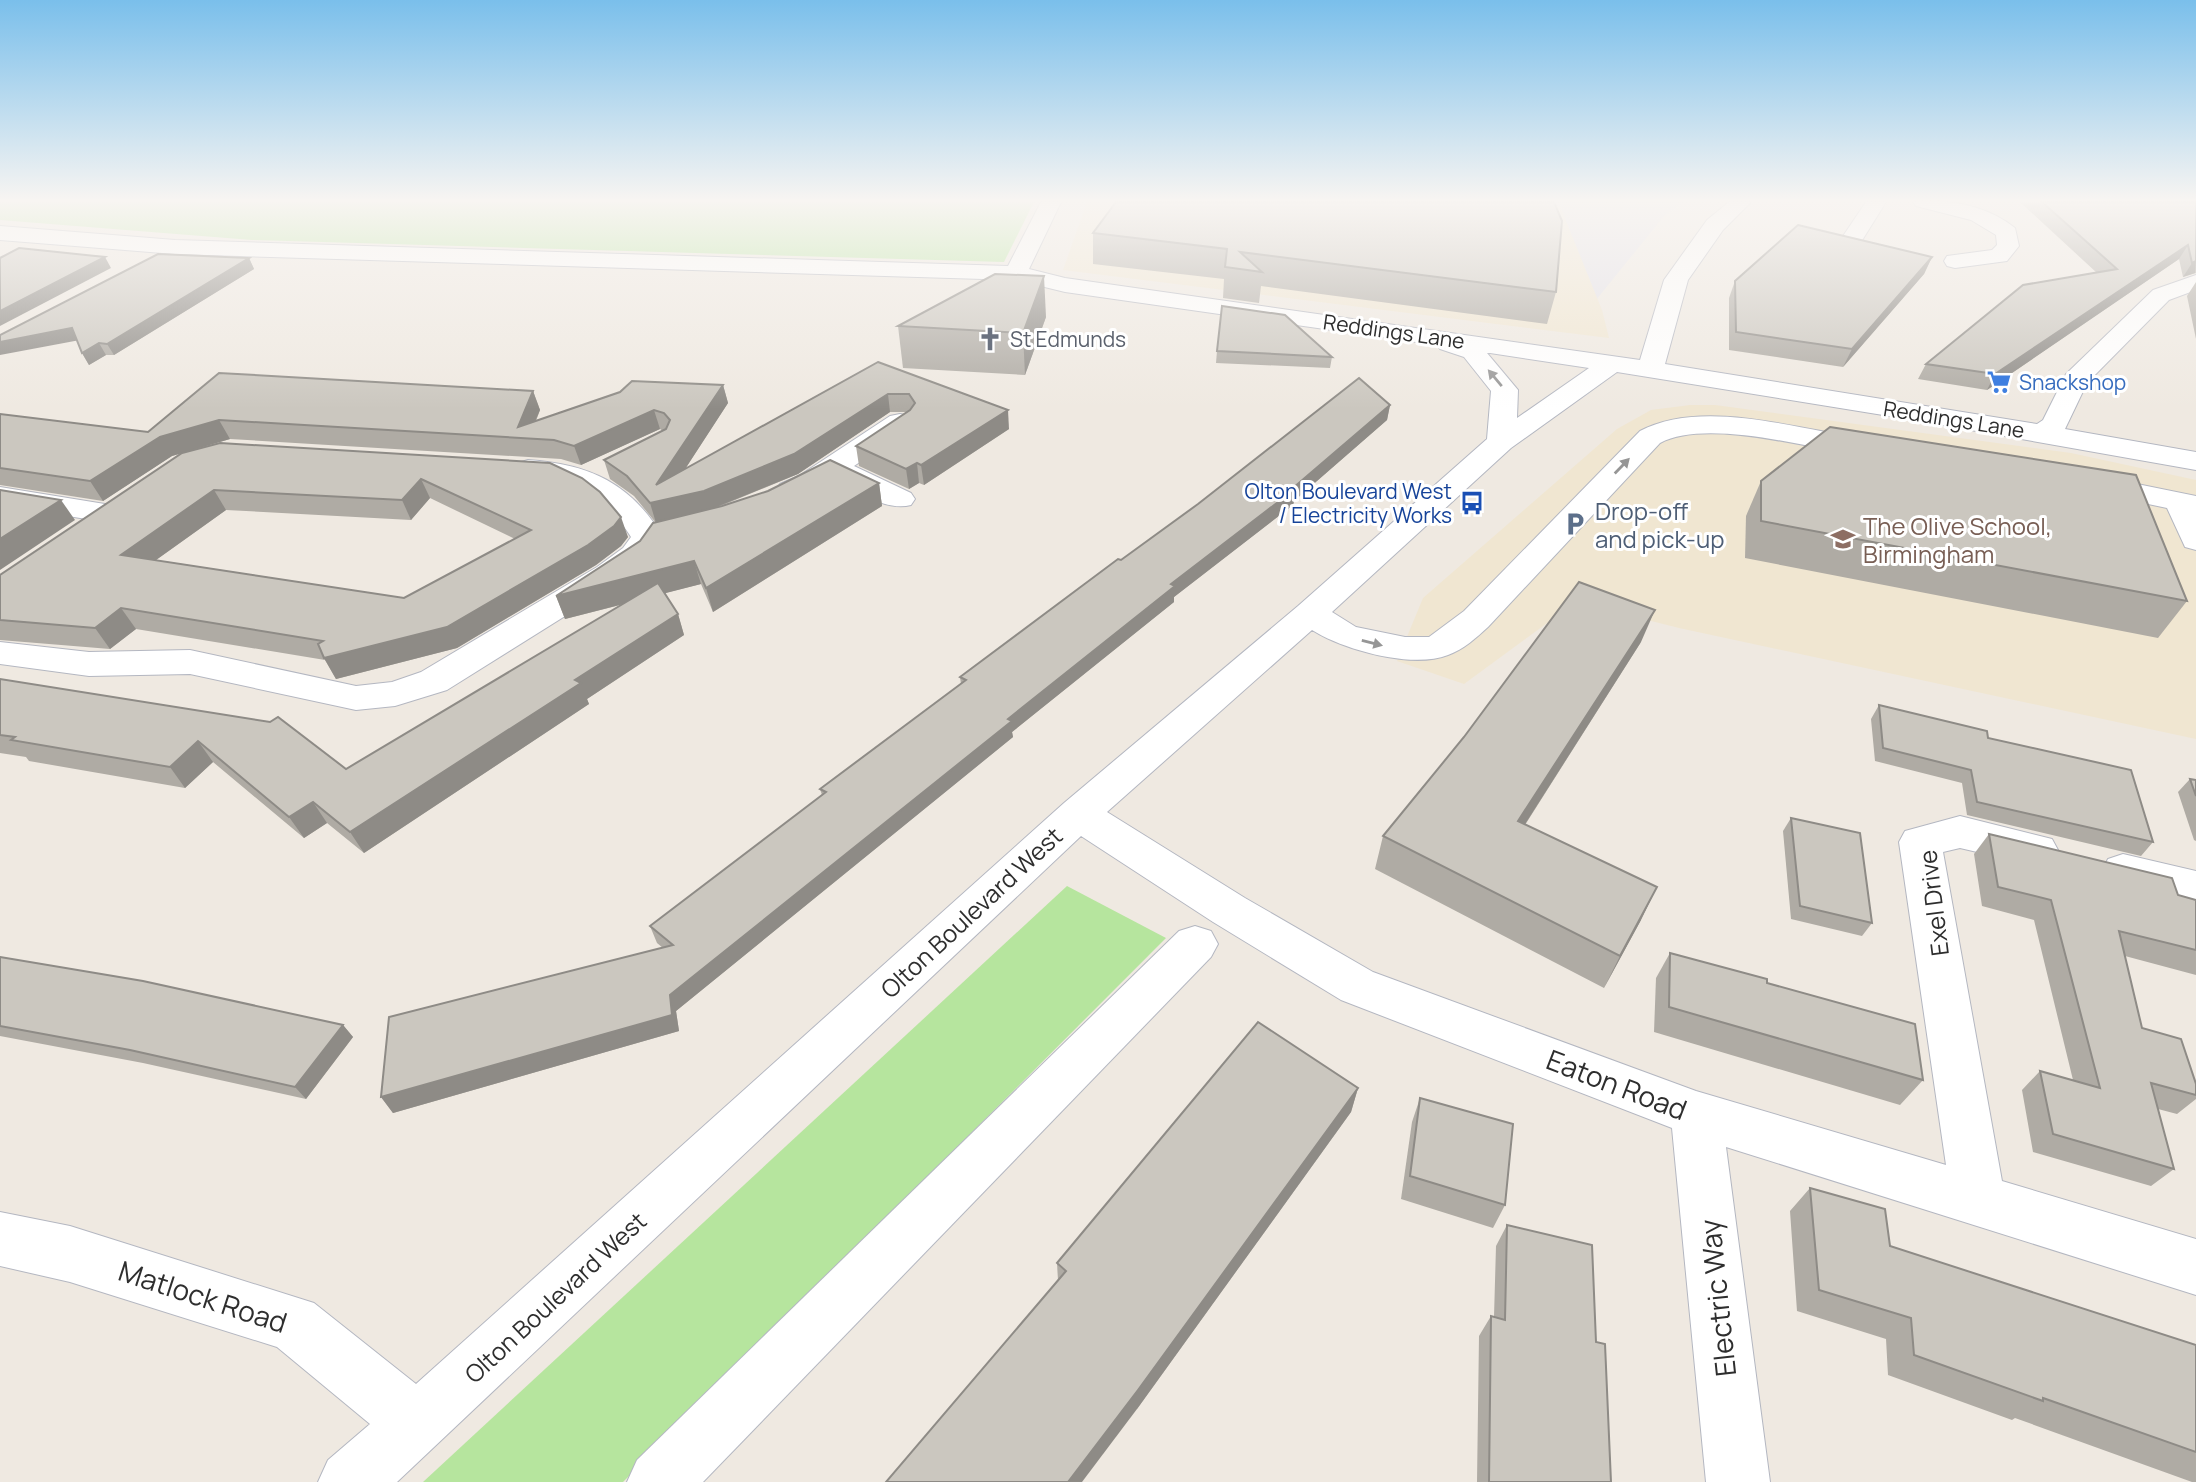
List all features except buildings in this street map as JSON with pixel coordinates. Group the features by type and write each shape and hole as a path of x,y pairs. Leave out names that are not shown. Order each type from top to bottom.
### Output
{"street":[{"name":"Reddings Lane","path":"956,271 1016,273 1065,285 1630,368 2043,433 2196,461"},
{"path":"1630,368 1682,271"},
{"path":"2043,433 2055,424 2075,380 2161,295 2196,282"},
{"path":"2161,295 2196,303"},
{"path":"1424,336 1473,352 1506,390 1500,442"},
{"name":"Olton Boulevard West","path":"351,1482 1078,814 1310,614 1500,442 1630,368"},
{"path":"765,501 810,482 830,466 901,421"},
{"path":"1310,614 1346,636 1384,646 1434,648 1450,641 1476,620 1650,437 1669,428 1692,425 1726,427 1889,452"},
{"path":"830,466 900,499"},
{"path":"0,653 89,664 190,662 356,698 395,694 434,681 609,574 659,534 635,516 597,472 497,467"},
{"path":"2066,479 2188,503 2196,540"},
{"path":"0,496 121,507 78,536"},
{"name":"Eaton Road","path":"1078,814 1229,910 1357,986 1696,1114 2196,1267"},
{"name":"Exel Drive","path":"1978,1199 1920,842 1960,832 2196,888"},
{"path":"659,1482 1195,944"},
{"name":"Electric Way","path":"1696,1114 1738,1482"},
{"name":"Matlock Road","path":"0,1239 70,1254 294,1323 417,1424"}],"shaded area":[{"path":"1072,271 1586,271 1602,310 1609,338"},
{"path":"1585,271 1619,271 1596,300"},
{"name":"The Olive School, Birmingham","path":"1715,405 2071,453 2196,480 2196,739 1679,628 1576,602 1464,684 1397,661 1423,598 1617,429 1651,410"}],"green space":[{"path":"1067,886 1166,938 623,1482 423,1482"}],"place":[{"name":"St Edmunds","path":"990,339"},
{"name":"Snackshop","path":"1999,382"},
{"name":"Olton Boulevard West / Electricity Works","path":"1472,503"},
{"name":"Drop-off and pick-up","path":"1575,524"},
{"name":"The Olive School, Birmingham","path":"1843,539"}]}
